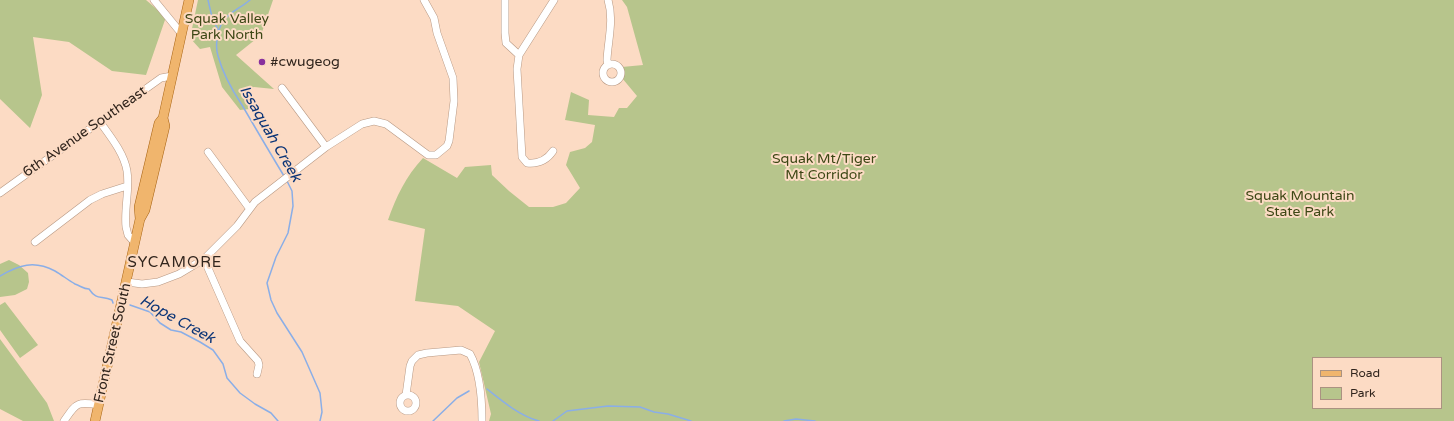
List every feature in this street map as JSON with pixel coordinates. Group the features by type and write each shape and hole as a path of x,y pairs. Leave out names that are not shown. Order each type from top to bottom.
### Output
{"main road":[{"name":"Front Street South","path":"94,421 127,282 140,219 145,210 152,167 165,126 163,118 189,0"}],"street":[{"path":"154,0 181,33"},
{"path":"127,282 142,284 158,282 179,274 204,259 237,226 249,208 262,196 326,147 357,126 367,122 379,122 390,127 428,155 436,155 447,146 454,102 453,78 437,33 434,18 424,0"},
{"path":"504,0 506,42 519,55"},
{"path":"553,151 547,158 537,163 527,163 522,157 518,70 519,55 554,0"},
{"path":"608,0 611,12 611,25 607,60 608,65"},
{"name":"6th Avenue Southeast","path":"0,193 160,78 172,76"},
{"path":"282,88 326,147"},
{"path":"100,122 118,149 125,163 128,176 126,227 128,235 135,243"},
{"path":"208,152 249,208"},
{"path":"35,242 90,200 102,194 127,186"},
{"path":"204,259 240,341 258,361 258,374"},
{"path":"406,395 410,366 415,358 422,353 461,350 470,354 474,363 482,398 482,421"},
{"path":"64,421 78,404 85,402 98,405"}],"green space":[{"path":"0,0 146,0 166,17 146,75 112,71 69,42 33,37 42,95 30,128 0,99"},
{"name":"Squak Valley Park North","path":"198,0 273,0 261,35 236,55 274,89 254,87 243,90 250,109 240,110 222,87 210,47 200,49 190,38"},
{"path":"622,0 1454,0 1454,421 489,421 491,414 479,362 495,331 458,306 415,301 425,229 388,220 394,203 411,172 423,158 457,178 465,167 491,165 492,175 529,207 553,207 566,203 580,188 566,165 570,152 585,148 592,142 595,125 565,120 571,92 589,100 588,115 614,117 619,108 627,108 637,96 622,78 622,67 643,65 627,7"},
{"path":"9,260 19,265 28,273 29,282 27,289 15,295 0,297 0,264"},
{"path":"5,302 38,345 20,358 0,330 0,305"},
{"path":"0,339 47,403 54,421 23,421 0,409"}],"waterway":[{"path":"208,0 212,17 219,32"},
{"name":"Issaquah Creek","path":"250,0 224,19 218,35 217,52 222,69 231,88 284,176"},
{"name":"Issaquah Creek","path":"287,181 292,191 293,206 288,233 276,257 267,283 271,300 277,313 302,352 320,393 322,412 320,421"},
{"name":"Hope Creek","path":"0,276 14,269 27,265 40,266 55,271 75,284 89,289 94,295 112,300 113,303"},
{"name":"Hope Creek","path":"130,305 150,312 160,323 171,330 181,332 213,350 223,364 227,378 240,393 271,413 278,421"},
{"path":"487,389 518,412 539,421"},
{"path":"433,421 457,398 469,391"},
{"path":"553,421 567,411 608,406 640,407 691,421"},
{"path":"784,421 796,419 815,421"}],"place":[{"name":"#cwugeog","path":"262,62"}],"district":[{"name":"SYCAMORE","path":"175,263"}],"park label":[{"name":"Squak Mt/Tiger Mt Corridor","path":"824,168"},
{"name":"Squak Mountain State Park","path":"1300,204"}]}
